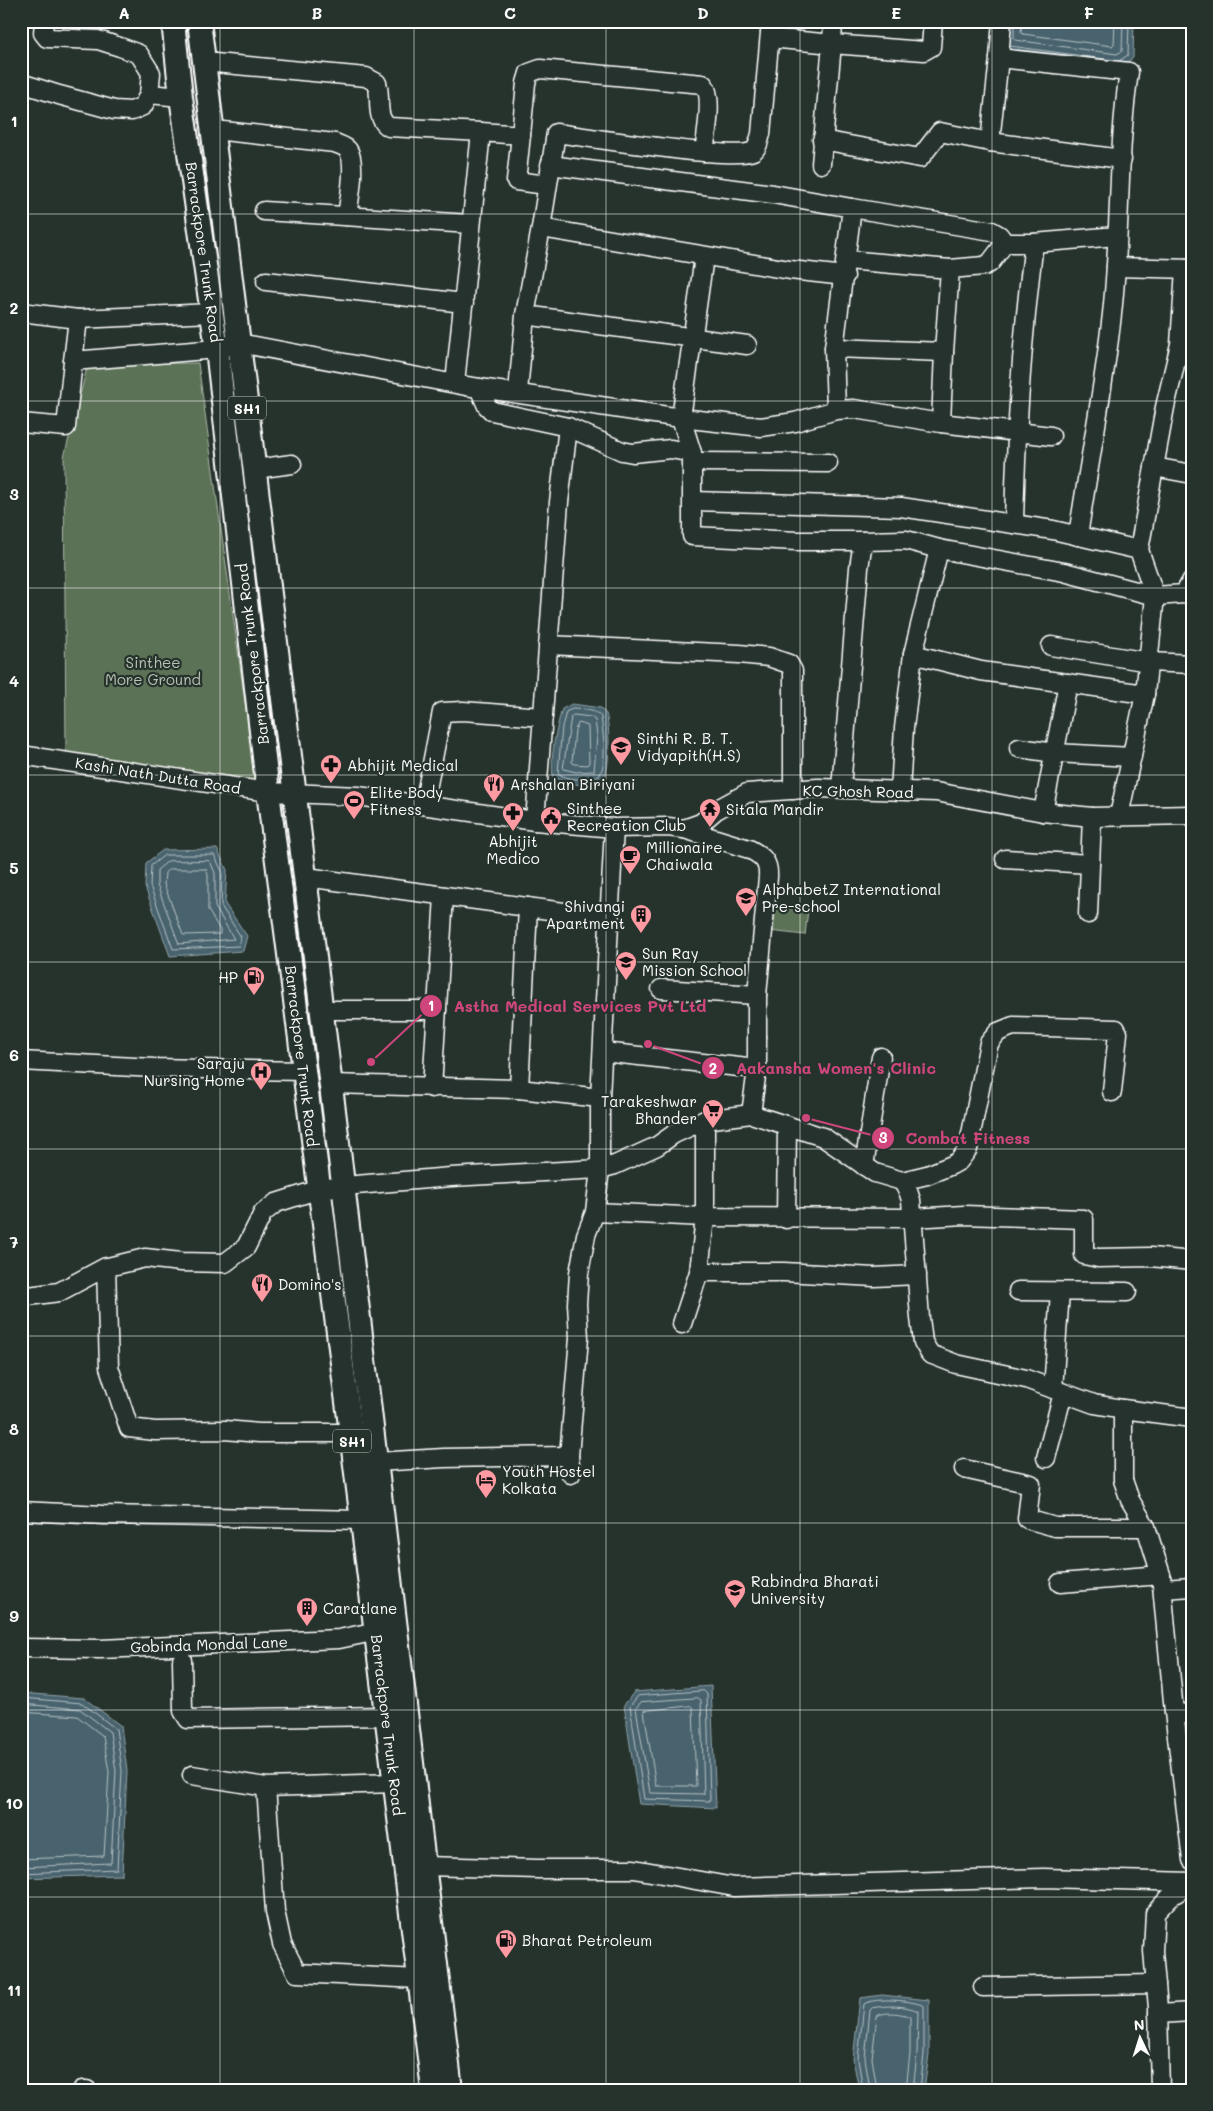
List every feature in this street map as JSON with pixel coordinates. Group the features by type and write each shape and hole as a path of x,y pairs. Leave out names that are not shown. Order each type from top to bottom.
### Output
{"main road":[{"name":"Barrackpore Trunk Road","path":"173,21 181,97 217,349 268,792 362,1520 386,1630 425,1866 452,2090"},
{"name":"Barrackpore Trunk Road","path":"199,21 344,1186 376,1462 386,1630 386,1716 433,2090"}],"street":[{"path":"21,83 114,110 132,111 143,106 149,94 151,73 139,54 98,40 47,38 43,33 44,21"},
{"path":"821,164 833,21"},
{"path":"518,392 525,315 556,133 704,152 745,153 753,151 757,147 761,134 771,30 832,44 924,51 931,48 933,21"},
{"path":"990,142 1002,21"},
{"path":"999,58 1128,72 1123,112 1122,159 1112,315 1078,536"},
{"path":"204,62 366,77 378,83 381,119 389,127 520,135"},
{"path":"547,185 516,181 526,83 533,70 540,69 703,84 706,87 709,98 704,152"},
{"path":"149,94 181,97"},
{"path":"214,130 334,143 345,147 349,151 352,171 347,216"},
{"path":"456,383 481,132"},
{"path":"822,140 920,158 940,132 990,142 1122,159"},
{"path":"550,165 773,194 992,230 999,234 1005,243"},
{"path":"836,410 834,348 846,268 852,208"},
{"path":"264,211 471,224"},
{"path":"541,228 790,270 984,266 990,263 1005,243"},
{"path":"1005,243 1034,243 1117,236"},
{"path":"1014,524 1016,431 1025,312 1034,243"},
{"path":"704,257 680,418 692,457 692,536 797,541 906,540 939,550 1064,572 1155,596 1184,594 1192,580"},
{"path":"1116,267 1188,269 1180,344 1139,550 1155,596 1145,694 1119,816"},
{"path":"941,423 950,268"},
{"path":"266,281 464,303"},
{"path":"21,312 78,319 212,314"},
{"path":"525,315 747,345"},
{"path":"21,423 66,427 78,319"},
{"path":"73,361 217,349 239,343 479,388 518,392 680,418 761,427 795,422 836,410 854,410 941,423 1051,436"},
{"path":"834,348 944,352"},
{"path":"479,388 487,406 492,411 568,427 622,451 633,453 671,450 692,457 828,463"},
{"path":"535,821 559,502 568,427"},
{"path":"255,469 292,464"},
{"path":"1154,467 1192,474"},
{"path":"693,501 901,507 1014,524 1139,550"},
{"path":"842,788 859,568 863,541"},
{"path":"900,790 904,728 913,654 939,550"},
{"path":"548,645 739,654 769,657 789,664 793,671 793,790"},
{"path":"1051,646 1149,662 1192,664"},
{"path":"913,654 981,671 1145,694"},
{"path":"1043,812 1068,683"},
{"path":"424,805 442,712 463,711 543,717"},
{"path":"1018,748 1055,753 1132,757"},
{"name":"Kashi Nath Dutta Road","path":"21,755 268,792 295,794"},
{"name":"KC Ghosh Road","path":"295,794 358,796 424,805 445,810 614,828 668,827 684,829 701,823 716,810 746,793 842,788 936,792 1043,812 1092,816 1192,815"},
{"path":"1088,914 1092,816"},
{"path":"571,1474 569,1456 579,1338 577,1304 579,1273 586,1235 595,1212 600,1169 600,1098 604,1052 608,918 614,828"},
{"path":"684,829 750,849 758,853 766,862 768,877 757,995 757,1069 751,1114"},
{"path":"1006,859 1090,864"},
{"path":"306,878 608,918"},
{"path":"432,1088 444,896"},
{"path":"519,1089 528,907"},
{"path":"661,989 757,995"},
{"path":"322,1010 437,1010"},
{"path":"21,1297 59,1292 106,1267 145,1258 181,1262 225,1263 246,1247 263,1213 276,1203 320,1189 600,1169 615,1165 648,1150 674,1134 704,1120 751,1114 787,1125 823,1137 875,1173 902,1181 946,1168 959,1161 969,1143 989,1043 993,1037 1005,1028 1019,1025 1116,1029 1118,1033 1112,1092"},
{"path":"604,1052 757,1069"},
{"path":"864,1166 881,1057"},
{"path":"21,1061 154,1068 304,1071"},
{"path":"331,1084 519,1089 600,1098"},
{"path":"682,1324 699,1272 705,1218 704,1120"},
{"path":"786,1219 787,1125"},
{"path":"902,1181 911,1200 923,1342 930,1354 956,1364 1026,1380 1094,1404 1192,1418"},
{"path":"595,1212 705,1218 913,1218 964,1215 1084,1219 1084,1255 1098,1258 1151,1257 1192,1261"},
{"path":"106,1267 109,1367 129,1428 155,1432 224,1430 260,1433 351,1433"},
{"path":"699,1272 784,1272 874,1277 917,1275"},
{"path":"1018,1291 1127,1292"},
{"path":"1046,1458 1058,1391 1060,1292"},
{"path":"1123,1409 1123,1480 1130,1500 1146,1527 1162,1582 1183,1712 1192,1860"},
{"path":"376,1462 444,1458 569,1456"},
{"path":"964,1469 1031,1484 1026,1519 1055,1527 1146,1527"},
{"path":"21,1511 103,1515 362,1520"},
{"path":"1060,1583 1162,1582 1192,1587"},
{"name":"Gobinda Mondal Lane","path":"21,1648 100,1649 339,1639 386,1630"},
{"path":"182,1660 183,1711 188,1719 386,1716"},
{"path":"192,1775 266,1787 395,1783"},
{"path":"266,1787 275,1911 282,1944 297,1973 419,1979"},
{"path":"425,1866 538,1870 634,1869 734,1887 1043,1878 1192,1883"},
{"path":"1160,2090 1158,2014 1153,1951 1156,1913 1170,1897 1192,1883"},
{"path":"983,1987 1156,1984"},
{"path":"1158,2014 1192,2012"},
{"path":"82,2090 87,2090"}],"green space":[{"name":"Sinthee More Ground","path":"198,363 256,781 66,753 64,457 88,364"},
{"path":"769,907 808,910 805,935 769,931"}],"water":[{"path":"1003,21 1134,21 1133,58 1121,66 1002,50"},
{"path":"572,704 601,708 606,714 609,738 607,768 602,780 591,785 578,784 553,777 553,751 562,709"},
{"path":"217,849 227,870 225,904 247,936 243,951 170,956 145,887 146,863 163,850"},
{"path":"711,1686 716,1808 639,1804 624,1705 634,1692"},
{"path":"21,1693 84,1698 121,1726 127,1771 122,1875 21,1878"},
{"path":"882,1995 929,2000 929,2055 924,2090 859,2090 853,2059 860,1998"}],"place":[{"name":"Sinthi R. B. T. Vidyapith(H.S)","path":"621,766"},
{"name":"Abhijit Medical","path":"331,784"},
{"name":"Arshalan Biriyani","path":"494,803"},
{"name":"Elite Body Fitness","path":"354,820"},
{"name":"Sitala Mandir","path":"710,828"},
{"name":"Abhijit Medico","path":"513,832"},
{"name":"Sinthee Recreation Club","path":"551,836"},
{"name":"Millionaire Chaiwala","path":"630,875"},
{"name":"AlphabetZ International Pre-school","path":"746,917"},
{"name":"Shivangi Apartment","path":"641,934"},
{"name":"Sun Ray Mission School","path":"626,981"},
{"name":"HP","path":"254,996"},
{"name":"Aakansha Women's Clinic","path":"648,1044"},
{"name":"Astha Medical Services Pvt Ltd","path":"371,1062"},
{"name":"Saraju Nursing Home","path":"261,1091"},
{"name":"Combat Fitness","path":"806,1118"},
{"name":"Tarakeshwar Bhander","path":"713,1129"},
{"name":"Domino's","path":"262,1303"},
{"name":"Youth Hostel Kolkata","path":"486,1499"},
{"name":"Rabindra Bharati University","path":"735,1609"},
{"name":"Caratlane","path":"307,1627"},
{"name":"Bharat Petroleum","path":"506,1959"}]}
